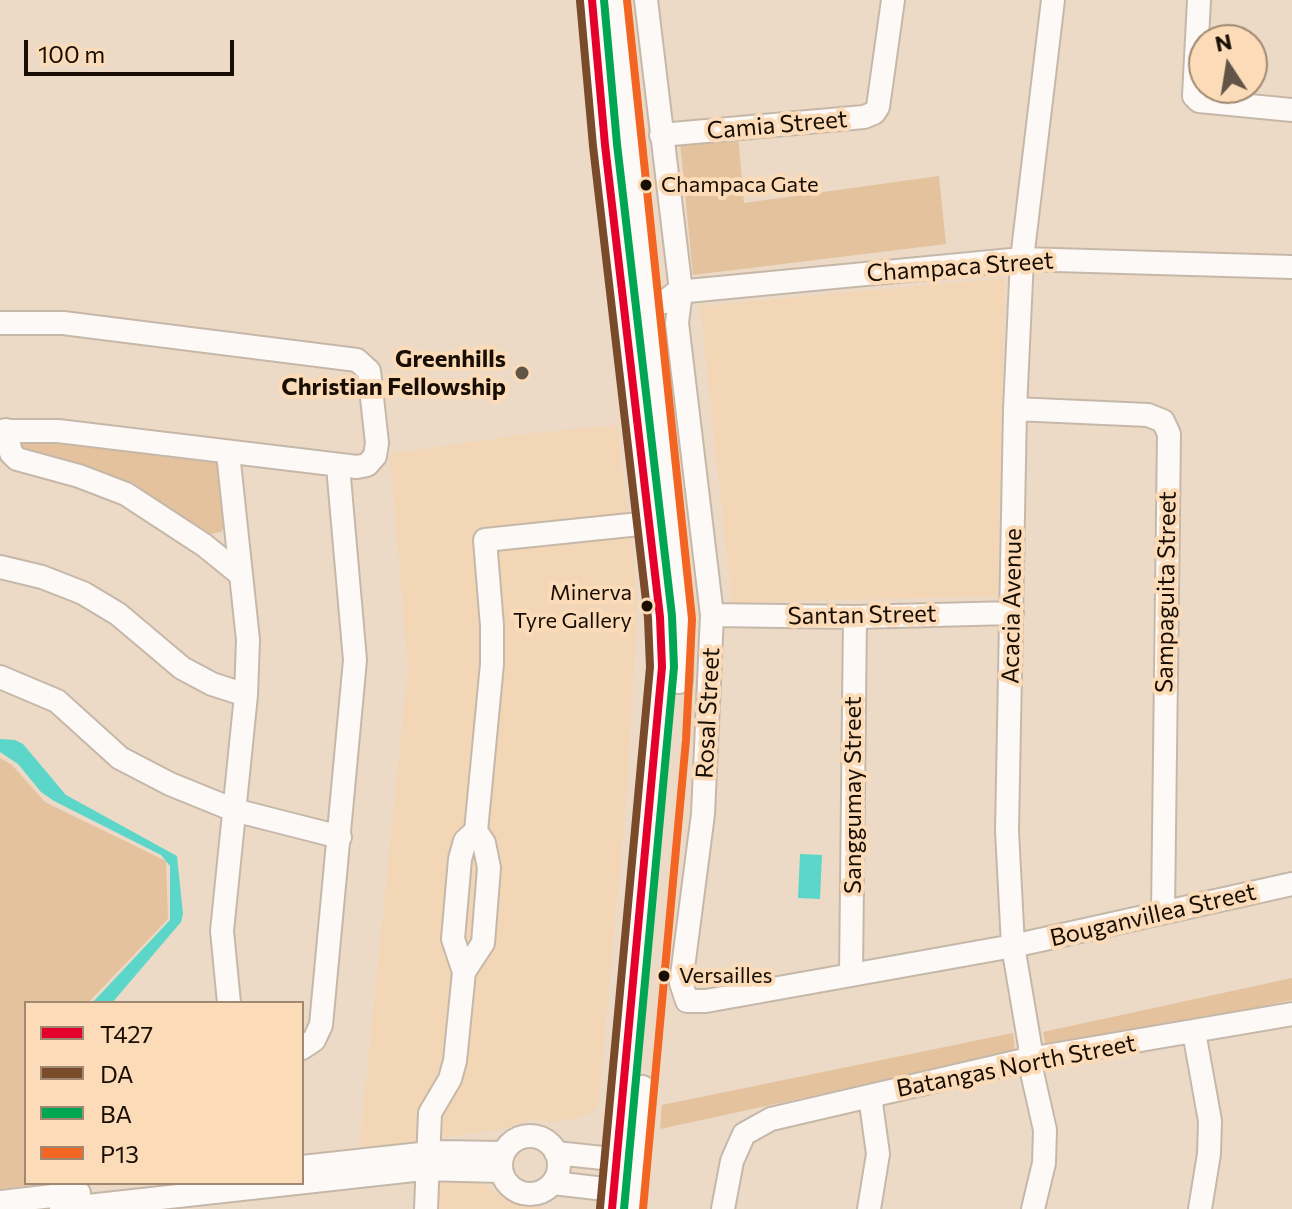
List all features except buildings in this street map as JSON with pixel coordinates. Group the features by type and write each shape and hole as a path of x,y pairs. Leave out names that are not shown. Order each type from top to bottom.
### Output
{"main road":[{"path":"592,0 653,294 649,523 660,617 662,667 626,1161"},
{"path":"615,0 653,294 680,619 675,725 622,1200"}],"street":[{"name":"Rosal Street","path":"646,0 661,135 653,294 677,323 712,615 703,814 681,983 687,1001 706,1001 1013,946"},
{"name":"Camia Street","path":"661,135 864,117 874,113 878,107 893,0"},
{"name":"Acacia Avenue","path":"1033,1209 1044,1163 1045,1130 1029,1059 1030,1046 1013,946 1007,831 1015,409 1022,259 1053,0"},
{"path":"1199,0 1194,96 1199,101 1292,110"},
{"name":"Champaca Street","path":"653,294 1022,259 1292,267"},
{"path":"0,323 63,323 357,360 369,371 377,443 375,456 367,465 357,467 58,431 3,431 11,453 17,459 79,476 126,494 204,545 241,575"},
{"name":"Sampaguita Street","path":"1015,409 1148,415 1163,421 1169,434 1163,912"},
{"path":"228,453 248,640 246,695 222,931 229,1001"},
{"path":"304,1047 314,1040 321,1025 355,660 338,466"},
{"path":"464,972 483,943 489,868 484,843 476,831 492,664 485,540 649,523"},
{"path":"0,567 42,577 83,593 118,614 182,668 212,684 246,695"},
{"name":"Santan Street","path":"712,615 855,617 1012,613"},
{"name":"Sanggumay Street","path":"851,973 855,617"},
{"path":"0,677 14,680 57,701 120,758 170,784 234,810 340,837"},
{"path":"426,1209 430,1113 450,1079 455,1061 464,972 453,939 460,859 465,841 476,831"},
{"name":"Bouganvillea Street","path":"1013,946 1292,884"},
{"path":"456,899 461,888 472,885 478,887 486,902"},
{"name":"Batangas North Street","path":"723,1209 732,1161 744,1134 771,1119 1029,1059 1292,1014"},
{"path":"1194,1032 1210,1121 1209,1154 1200,1209"},
{"path":"869,1209 878,1154 870,1096"},
{"path":"534,1136 551,1145 556,1153 559,1168 553,1183 537,1193 518,1192 504,1180 502,1162 516,1139 534,1136"},
{"path":"304,1178 429,1161 460,1150 502,1162"},
{"path":"556,1153 626,1161"},
{"path":"304,1167 429,1161"},
{"path":"553,1183 622,1200"},
{"path":"0,1202 150,1185"},
{"path":"61,1209 248,1186"}],"shaded area":[{"path":"738,135 744,203 939,176 946,244 693,275 680,142"},
{"path":"1005,278 997,596 732,603 700,306"},
{"path":"617,425 637,609 627,792 598,1106 588,1115 559,1122 529,1120 507,1128 359,1150 408,669 390,454 533,433"},
{"path":"26,438 212,460 219,467 225,526 221,532 210,534 161,502 117,480 20,450 19,443"},
{"path":"0,758 12,765 45,802 166,861 168,919 90,1001 24,1001 24,1185 32,1185 0,1189"},
{"path":"1292,978 1292,1000 1047,1050 1043,1032"},
{"path":"1013,1033 1015,1052 660,1129 662,1105"},
{"path":"437,1178 479,1181 501,1196 543,1209 430,1209"}],"water":[{"path":"0,739 23,744 66,795 177,856 183,914 181,922 114,1001 94,1001 170,920 170,866 161,855 54,801 41,792 18,764 0,752"},
{"path":"800,854 822,855 820,899 798,898"}],"transit line":[{"name":"T427","path":"592,0 605,145 660,617 662,667 612,1209"},
{"name":"BA","path":"604,0 617,144 672,616 674,667 624,1209"},
{"name":"P13","path":"627,0 692,619 686,740 643,1209"},
{"name":"DA","path":"580,1 593,146 648,618 650,667 600,1208"}],"place":[{"name":"Champaca Gate","path":"646,185"},
{"name":"Greenhills Christian Fellowship","path":"522,373"},
{"name":"Minerva Tyre Gallery","path":"647,606"},
{"name":"Versailles","path":"664,976"}]}
